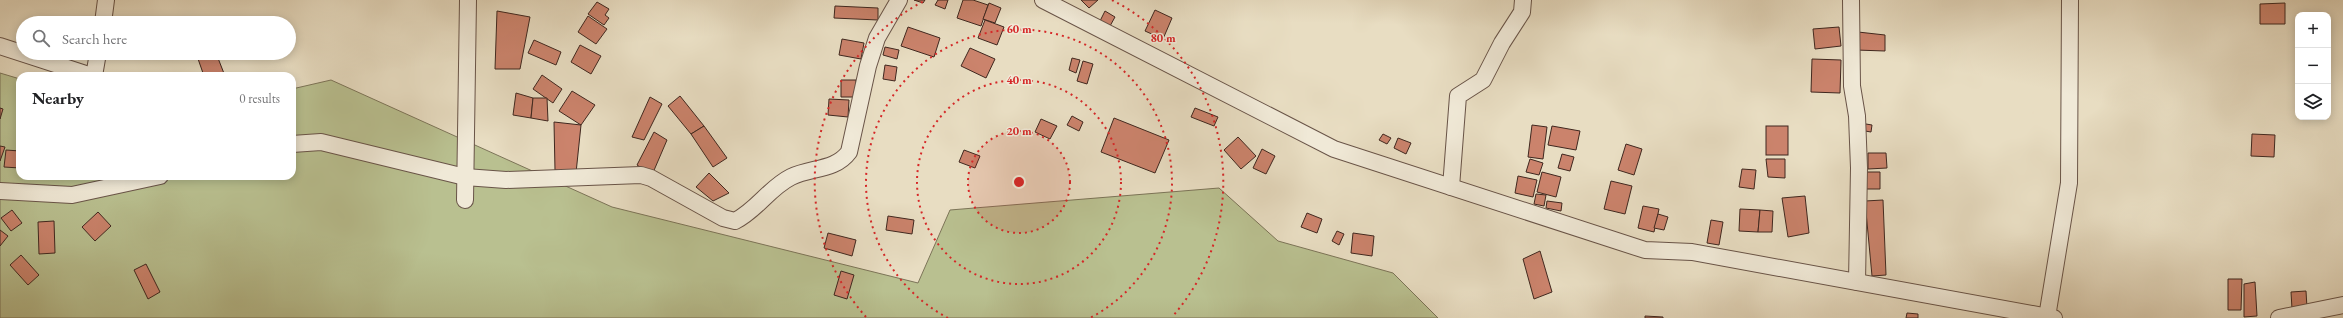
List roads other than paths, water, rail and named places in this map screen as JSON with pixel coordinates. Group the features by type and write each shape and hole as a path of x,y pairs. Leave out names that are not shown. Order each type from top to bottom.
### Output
{"street":[{"path":"104,16 106,0"},
{"path":"465,200 468,0"},
{"path":"296,144 321,142 465,178 506,180 641,175 651,178 723,218 735,221 743,217 775,187 792,176 843,160 849,152 868,66 877,38 899,0"},
{"path":"1043,0 1334,149 1645,250 1692,252 2050,317 2068,183 2070,0"},
{"path":"1451,187 1458,96 1483,80 1502,42 1522,12 1523,0"},
{"path":"1851,0 1852,86 1857,116 1858,161 1857,282"},
{"path":"0,46 16,51"},
{"path":"43,60 81,72"},
{"path":"94,72 96,60"},
{"path":"0,191 72,195 141,180"},
{"path":"2279,318 2343,305"}]}
